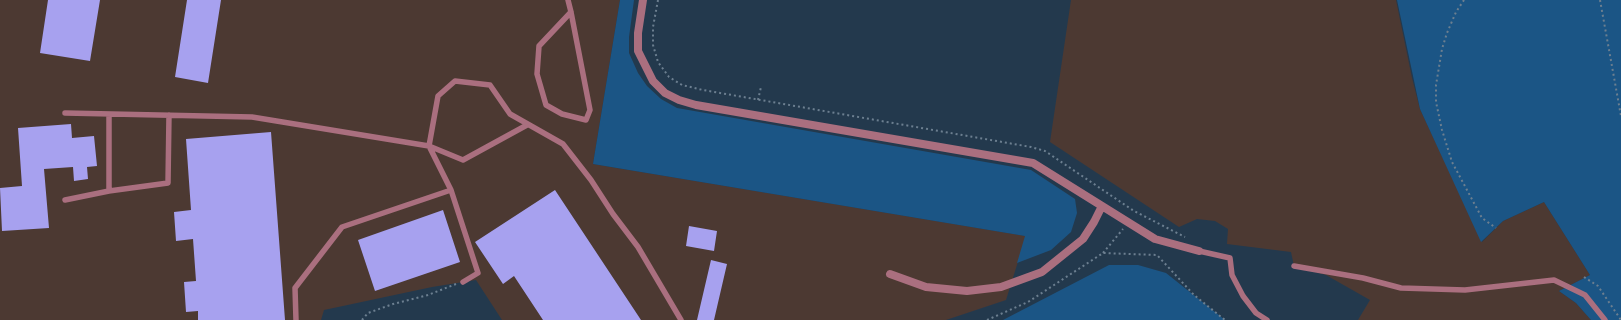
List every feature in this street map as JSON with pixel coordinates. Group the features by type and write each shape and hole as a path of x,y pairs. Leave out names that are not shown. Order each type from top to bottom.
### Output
{"street":[{"path":"643,0 638,33 638,51 645,68 653,81 665,93 679,100 696,105 1033,163 1155,239 1199,251"},
{"path":"890,274 926,288 967,291 1001,287 1042,272 1083,239 1102,206"}],"lane":[{"path":"568,0 590,110 586,120 562,114 546,105 537,74 539,46 570,12"},
{"path":"463,282 478,273 451,190 429,146 438,96 455,81 490,85 510,114 563,144 591,180 613,214 638,247 681,320"},
{"path":"65,113 252,117 429,146 463,160 527,125"},
{"path":"109,114 109,192"},
{"path":"65,200 168,183 169,115"},
{"path":"296,320 295,288 342,227 451,190"},
{"path":"1199,251 1230,258 1232,276 1243,296 1256,313 1267,320"},
{"path":"1294,266 1363,278 1401,288 1465,290 1554,280 1586,295 1605,320"}],"path":[{"path":"1464,0 1456,12 1442,49 1436,85 1436,102 1442,130 1452,162 1482,218 1496,228"},
{"path":"1600,0 1621,116"},
{"path":"758,100 761,86"},
{"path":"987,320 1028,302 1103,253 1128,223 1134,211"},
{"path":"1103,253 1157,255 1194,295 1225,320"},
{"path":"1584,278 1598,286 1621,320"},
{"path":"362,320 368,313 393,304 428,295 463,282"}],"shaded area":[{"path":"0,0 620,0 593,164 1026,236 1006,300 946,320 502,320 476,280 432,287 324,310 321,320 0,320"},
{"path":"620,0 634,0 629,37 629,53 638,73 647,86 661,99 677,108 1031,170 1075,199 1077,213 1071,232 1051,250 1017,263 1025,236 593,164"},
{"path":"1071,0 1396,0 1420,109 1482,242 1503,221 1544,202 1590,275 1559,291 1576,303 1591,320 1358,320 1370,300 1326,275 1294,266 1291,252 1227,244 1228,229 1215,221 1197,219 1179,227 1050,142"},
{"path":"1397,0 1621,0 1621,320 1591,320 1576,303 1559,291 1590,275 1544,202 1503,221 1481,242 1420,109"},
{"path":"1109,265 1138,265 1166,273 1225,320 1003,320"}],"building":[{"path":"48,0 100,0 90,61 40,53"},
{"path":"187,0 221,0 208,83 175,77"},
{"path":"71,124 72,138 94,136 97,166 87,167 88,179 74,181 73,167 44,169 49,228 2,231 0,188 22,186 18,128"},
{"path":"271,132 285,320 198,320 198,311 186,312 184,282 196,281 193,239 176,241 174,212 191,210 186,139"},
{"path":"555,190 641,320 543,320 514,276 503,284 475,242"},
{"path":"443,210 460,262 375,291 358,240"},
{"path":"689,226 717,231 714,251 686,246"},
{"path":"711,260 727,264 714,320 697,320"}]}
